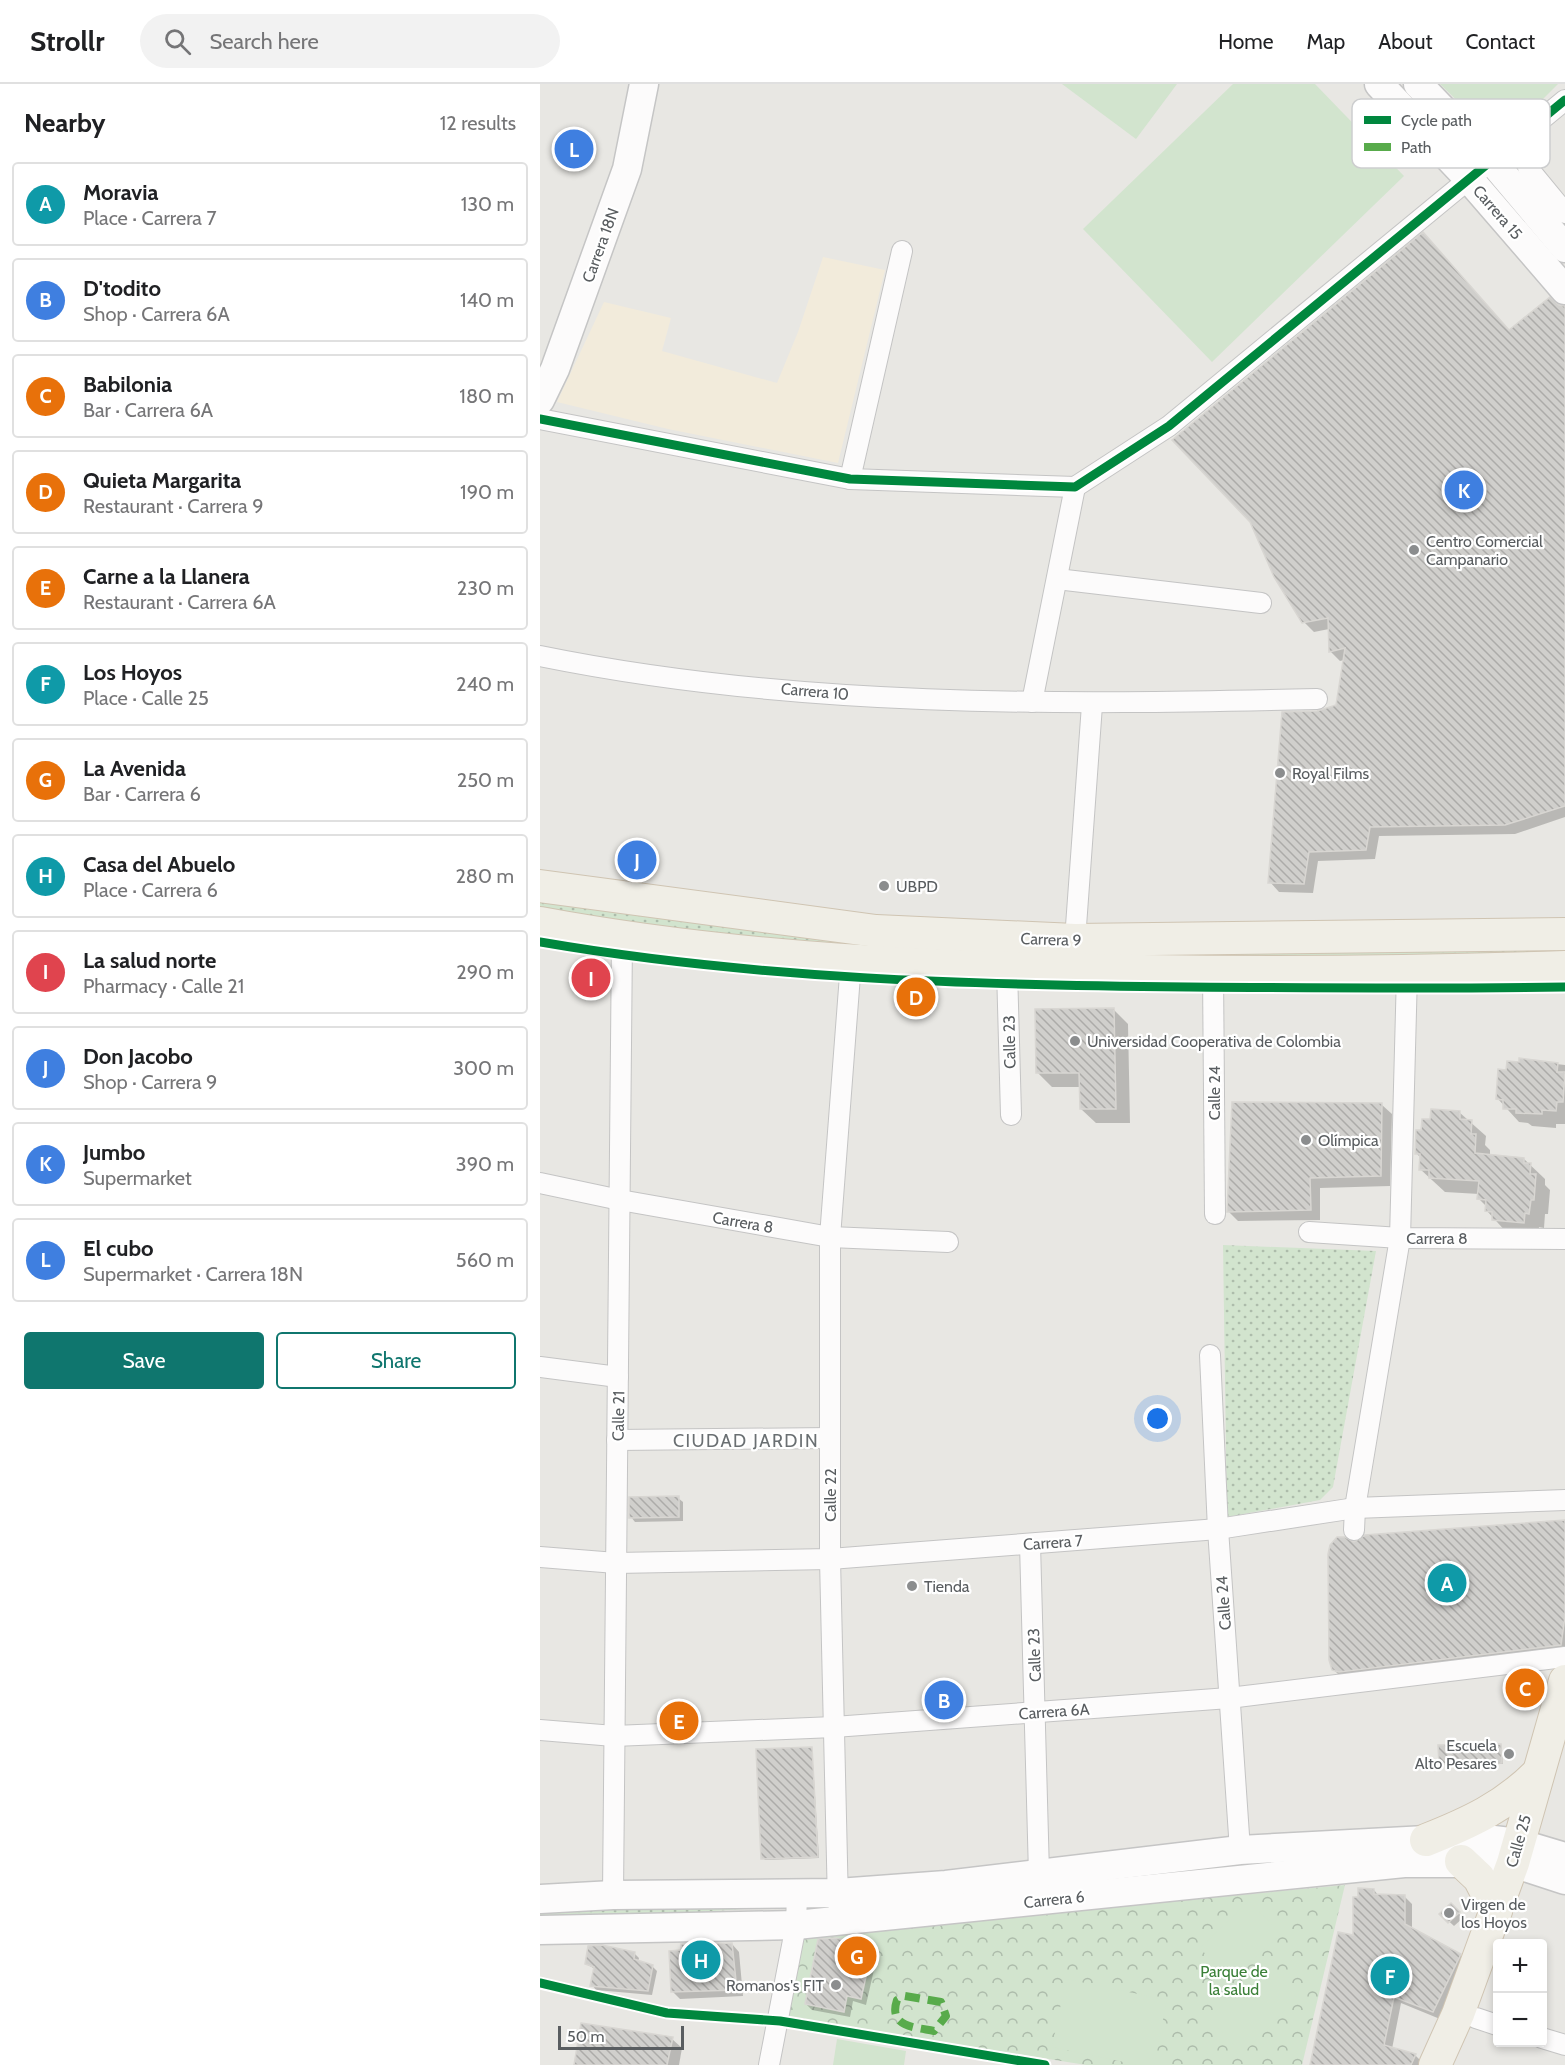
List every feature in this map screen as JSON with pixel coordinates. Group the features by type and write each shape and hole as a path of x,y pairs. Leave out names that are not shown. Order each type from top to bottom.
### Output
{"main road":[{"name":"Carrera 18N","path":"540,400 548,365 627,169 644,84"},
{"name":"Carrera 15","path":"1379,84 1393,99"},
{"name":"Carrera 15","path":"1418,84 1432,99"},
{"name":"Carrera 15","path":"1459,168 1554,249"},
{"name":"Carrera 15","path":"1496,168 1554,249 1565,290"},
{"name":"Carrera 9","path":"540,886 876,931 1074,940 1565,934"},
{"name":"Carrera 9","path":"540,922 622,944 851,968 1007,974 1407,978 1565,967"},
{"path":"540,937 622,944"},
{"path":"1407,978 1565,980"},
{"name":"Calle 25","path":"1435,2065 1458,2014 1496,1911 1533,1856 1537,1774 1565,1681"},
{"path":"1507,1939 1565,1746"},
{"path":"1426,1840 1480,1818 1511,1799 1537,1774"},
{"name":"Carrera 6","path":"540,1899 613,1895 838,1893 946,1885 1240,1850 1477,1838 1533,1856 1565,1880"},
{"name":"Carrera 6","path":"540,1930 796,1925 1404,1863 1461,1862 1533,1856"},
{"path":"1461,1862 1483,1883 1496,1911"},
{"path":"1457,2065 1487,2022 1493,1987"}],"street":[{"path":"1550,113 1565,100"},
{"path":"540,419 850,479 1075,488 1169,426 1485,168"},
{"path":"1528,168 1565,213"},
{"path":"850,479 902,251"},
{"path":"1032,702 1075,488"},
{"path":"1057,579 1261,603"},
{"name":"Carrera 10","path":"540,656 694,681 853,695 1092,705 1317,699"},
{"path":"1074,940 1092,705"},
{"name":"Calle 21","path":"613,1895 622,944"},
{"name":"Calle 22","path":"838,1921 830,1559 830,1237 851,968"},
{"name":"Calle 23","path":"1007,974 1011,1115"},
{"name":"Calle 24","path":"1213,976 1215,1214"},
{"path":"1354,1530 1355,1508 1400,1238 1407,978"},
{"name":"Carrera 8","path":"540,1183 620,1200 830,1237 948,1242"},
{"name":"Carrera 8","path":"1309,1232 1400,1238 1565,1239"},
{"name":"Calle 24","path":"1210,1355 1218,1529 1240,1850"},
{"path":"540,1367 618,1377"},
{"path":"617,1440 830,1438"},
{"name":"Carrera 7","path":"540,1557 616,1563 830,1559 1218,1529 1355,1508 1565,1500"},
{"name":"Calle 23","path":"1030,1544 1040,1874"},
{"name":"Carrera 6A","path":"540,1730 614,1736 834,1727 1229,1698 1565,1657"},
{"path":"769,2065 796,1925 797,1894"},
{"path":"1547,2040 1565,2045"}],"shaded area":[{"path":"823,257 885,270 838,463 668,429 557,402 604,302 671,318 662,351 777,383 798,332"}],"green space":[{"path":"1062,84 1177,84 1136,139"},
{"path":"1233,84 1315,84 1352,122 1352,168 1396,168 1404,176 1212,362 1083,229"},
{"path":"1440,84 1558,84 1543,99 1455,99"},
{"path":"540,897 799,934 1565,942 1565,955 1317,960 863,951 540,912"},
{"path":"1223,1245 1376,1251 1333,1487 1320,1500 1227,1517"},
{"name":"Parque de la salud","path":"1345,1885 1302,2065 1086,2065 785,2017 802,1932 880,1929"},
{"path":"792,1901 793,1906 540,1922 540,1913"},
{"path":"1249,1901 1281,1934 1230,1981 1200,1948"},
{"path":"1265,1963 1297,1998 1242,2054 1209,2018"},
{"path":"1066,1979 1167,2000 1154,2065 1138,2065 1052,2047"},
{"path":"837,2039 906,2051 904,2065 833,2065"}],"building":[{"name":"Centro Comercial Campanario","path":"1423,232 1509,330 1550,297 1559,305 1565,306 1565,806 1505,825 1370,827 1366,850 1309,852 1304,884 1268,883 1282,712 1317,711 1336,705 1345,648 1329,652 1328,618 1302,623 1274,577 1250,522 1172,440"},
{"name":"Universidad Cooperativa de Colombia","path":"1114,1008 1116,1109 1080,1109 1079,1073 1036,1073 1035,1009"},
{"path":"1519,1058 1558,1063 1557,1072 1565,1072 1563,1102 1557,1102 1556,1111 1542,1110 1542,1114 1516,1113 1516,1109 1503,1109 1503,1100 1496,1099 1498,1069 1506,1070 1507,1061 1519,1062"},
{"name":"Olímpica","path":"1232,1102 1382,1103 1381,1176 1310,1178 1311,1210 1227,1212"},
{"path":"1431,1109 1460,1111 1460,1119 1472,1120 1471,1134 1476,1134 1475,1153 1524,1158 1524,1163 1531,1163 1530,1174 1536,1174 1534,1200 1531,1200 1529,1214 1525,1213 1524,1223 1492,1220 1492,1212 1485,1211 1486,1200 1477,1199 1479,1181 1429,1178 1429,1170 1419,1170 1420,1154 1415,1154 1416,1130 1421,1130 1422,1119 1430,1119"},
{"path":"679,1496 679,1517 629,1518 629,1497"},
{"path":"1565,1520 1565,1616 1561,1645 1339,1672 1332,1670 1329,1660 1328,1554 1330,1545 1337,1537 1345,1537 1354,1542 1365,1535"},
{"path":"1501,1744 1502,1763 1439,1764 1438,1745"},
{"path":"812,1747 818,1857 761,1859 756,1749"},
{"path":"1358,1888 1374,1889 1374,1894 1405,1895 1405,1924 1461,1954 1433,2012 1394,1997 1384,2045 1416,2054 1411,2065 1310,2065 1338,1932 1353,1935 1353,1897 1358,1897"},
{"name":"Virgen de los Hoyos","path":"1451,1903 1460,1912 1448,1923 1439,1914"},
{"path":"835,1938 873,1945 861,1999 847,1996 844,2012 805,2004 818,1939"},
{"path":"732,1943 737,1990 671,1992 669,1951 681,1950 681,1944"},
{"path":"602,1945 635,1952 634,1959 653,1965 648,1991 590,1986 594,1967 585,1964 588,1946"},
{"path":"581,2023 673,2037 667,2065 574,2065"}],"marked path":[{"path":"905,1996 941,2002 946,2016 934,2031 911,2027 899,2021 896,2016 897,2000 905,1996"}],"cycle path":[{"path":"1550,112 1565,100"},
{"path":"540,419 850,479 1075,487 1169,426 1482,168"},
{"path":"540,942 701,964 782,972 944,982 1188,987 1565,987"},
{"path":"540,1983 667,2013 780,2021 1045,2065"}],"place":[{"name":"El cubo","path":"574,149"},
{"name":"Jumbo","path":"1464,490"},
{"name":"Centro Comercial Campanario","path":"1414,550"},
{"name":"Royal Films","path":"1280,773"},
{"name":"Don Jacobo","path":"637,860"},
{"name":"UBPD","path":"884,886"},
{"name":"La salud norte","path":"591,978"},
{"name":"Quieta Margarita","path":"916,997"},
{"name":"Universidad Cooperativa de Colombia","path":"1075,1041"},
{"name":"Olímpica","path":"1306,1140"},
{"name":"Moravia","path":"1447,1583"},
{"name":"Tienda","path":"912,1586"},
{"name":"Babilonia","path":"1525,1688"},
{"name":"D'todito","path":"944,1700"},
{"name":"Carne a la Llanera","path":"679,1721"},
{"name":"Escuela Alto Pesares","path":"1509,1754"},
{"name":"Virgen de los Hoyos","path":"1449,1913"},
{"name":"La Avenida","path":"857,1956"},
{"name":"Casa del Abuelo","path":"701,1960"},
{"name":"Los Hoyos","path":"1390,1976"},
{"name":"Romanos's FIT","path":"836,1985"}],"district":[{"name":"CIUDAD JARDIN","path":"746,1441"}]}
